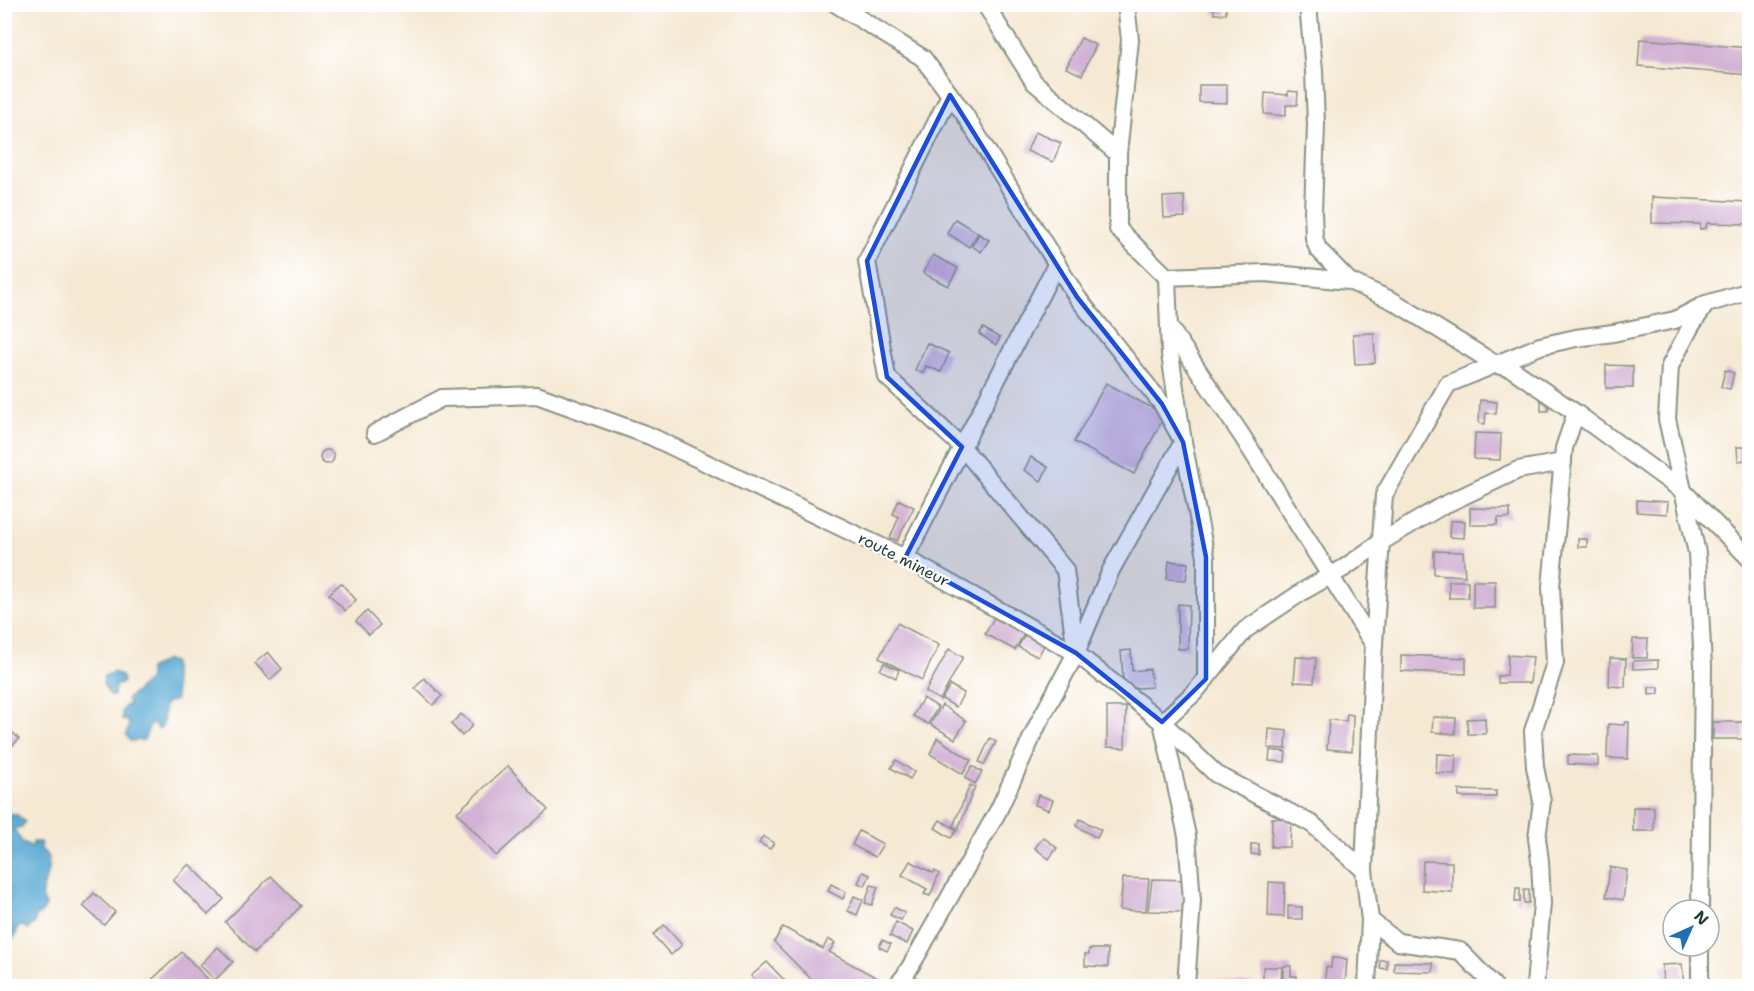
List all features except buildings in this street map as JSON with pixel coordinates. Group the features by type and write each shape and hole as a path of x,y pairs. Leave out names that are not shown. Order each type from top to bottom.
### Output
{"street":[{"path":"836,4 923,58 965,115 1077,297 1162,404 1183,442"},
{"path":"985,4 1034,82 1118,154"},
{"path":"1126,4 1130,40 1118,154 1118,229 1167,277 1170,354 1183,442 1206,557 1206,679"},
{"path":"1308,4 1316,125 1314,238 1318,249 1350,281"},
{"path":"950,95 867,261 887,377 962,447 1065,570 1076,653"},
{"path":"905,558 1057,264"},
{"path":"1167,277 1265,273 1350,281 1393,301 1497,365 1512,369 1576,412 1684,492 1749,559"},
{"path":"1367,987 1370,920 1364,870 1374,645 1384,495 1448,384 1549,344 1675,320 1706,304 1749,291"},
{"path":"1701,898 1703,666 1697,553 1667,419 1670,366 1691,326 1706,304"},
{"path":"1169,328 1242,436 1374,645"},
{"name":"route mineur","path":"375,433 442,398 537,395 650,436 905,558 1076,653 1162,722 1216,774 1312,824 1364,870"},
{"path":"1535,987 1542,903 1537,838 1542,801 1535,767 1533,731 1555,663 1551,587 1564,448 1576,412"},
{"path":"896,987 916,957 998,811 1038,724 1076,653 1112,570 1183,442"},
{"path":"1186,987 1192,902 1187,836 1162,722 1195,692 1245,630 1305,590 1440,507 1518,470 1563,462"},
{"path":"1370,920 1398,942 1460,951 1494,987"},
{"path":"1700,958 1700,987"}],"highlighted area":[{"path":"950,95 1077,297 1162,404 1183,442 1206,557 1206,679 1162,722 1076,653 905,558 962,447 887,377 867,261"}],"water":[{"path":"166,660 173,662 176,700 165,703 163,725 159,729 153,724 150,725 144,740 130,741 126,735 128,721 122,720 122,711 126,705 130,705 127,699 147,682 149,669"},
{"path":"114,672 122,677 123,682 115,685 114,696 111,696 103,684 104,676"},
{"path":"8,813 17,815 25,822 21,828 13,828 22,842 32,848 33,842 40,842 41,849 49,857 41,897 46,905 43,912 36,916 35,923 28,929 23,926 17,927 16,934 10,942 6,942 5,946 4,820"}]}
